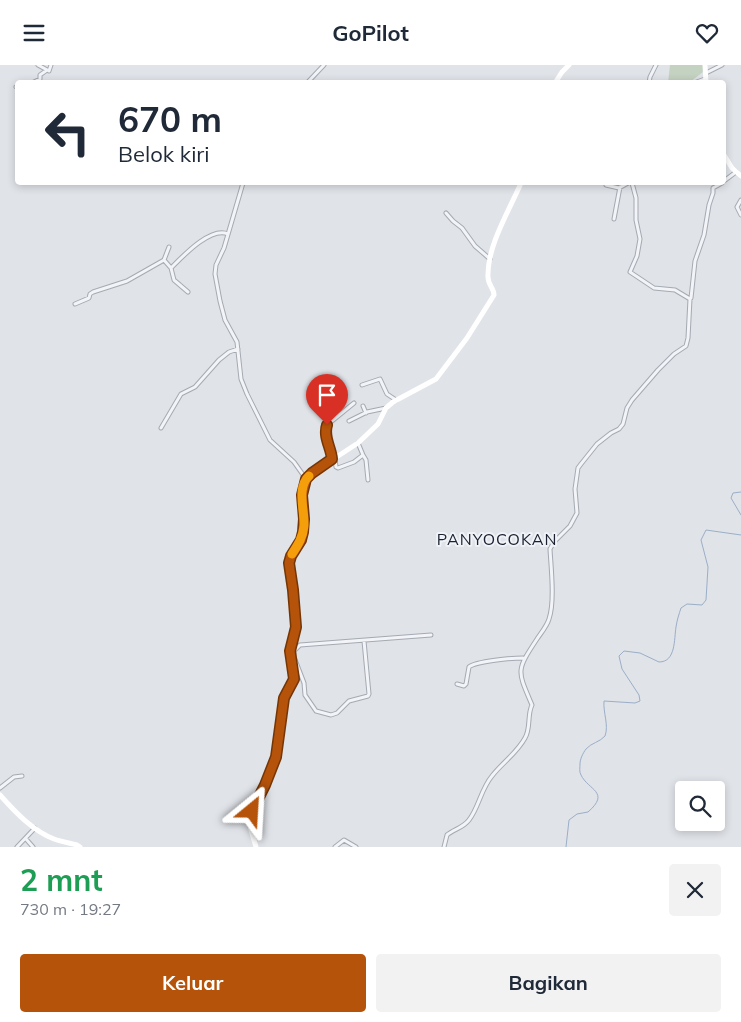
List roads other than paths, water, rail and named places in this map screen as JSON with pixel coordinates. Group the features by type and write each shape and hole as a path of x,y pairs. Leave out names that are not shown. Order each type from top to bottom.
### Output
{"street":[{"path":"38,65 47,70"},
{"path":"38,80 40,75 47,70 50,71 51,65"},
{"path":"310,80 324,65"},
{"path":"558,80 569,65"},
{"path":"649,80 656,65"},
{"path":"706,65 706,78"},
{"path":"706,78 722,65"},
{"path":"726,158 738,174 726,180"},
{"path":"242,185 228,234 216,265 215,274 223,315 238,349 241,379 253,407 270,440 294,462 306,479"},
{"path":"256,847 251,830 250,817 276,757 284,698 294,679 292,651 296,627 289,563 303,532 302,495 306,479 312,473 358,443 378,424 386,408 396,399 436,379 466,338 494,295 488,281 494,244 520,185"},
{"path":"606,185 620,186 614,219"},
{"path":"633,185 636,198 636,220 640,239 637,256 630,272 654,288 675,290 690,299"},
{"path":"444,847 447,835 465,825 470,819 490,777 526,737 530,717 529,710 532,705 521,677 523,658 549,620 551,592 550,549 554,542 570,526 577,513 575,489 578,468 598,444 624,425 627,408 632,399 674,354 686,345 694,261 704,235 713,193 712,188 718,185"},
{"path":"741,200 737,207 741,215"},
{"path":"446,213 452,221 462,228 475,246 491,259"},
{"path":"171,268 210,234 220,232 228,234"},
{"path":"75,304 89,298 93,292 126,281 164,260 169,247"},
{"path":"164,260 171,268 174,280 188,292"},
{"path":"161,428 181,394 195,387 219,360 229,352 238,349"},
{"path":"362,385 380,379 387,394 396,399"},
{"path":"354,403 327,425 326,437 336,467 339,468 354,462 362,455"},
{"path":"363,406 366,413"},
{"path":"350,421 366,413 386,408"},
{"path":"358,443 366,460 368,480"},
{"path":"292,651 300,645 431,635"},
{"path":"292,651 304,683 307,700 316,711 331,715 337,713 349,701 368,696 369,694 364,641"},
{"path":"457,684 464,686 466,684 469,667 474,663 523,658"},
{"path":"0,788 14,777 22,776"},
{"path":"0,795 16,813 35,829 56,840 80,847"},
{"path":"18,847 35,829"},
{"path":"26,839 32,847"},
{"path":"335,847 344,840 356,847"}],"waterway":[{"path":"741,492 733,493 731,498 741,515"},
{"path":"566,847 569,820 577,814 588,812 598,800 596,792 580,774 580,764 586,749 605,736 604,701 635,703 640,701 639,695 622,669 619,656 624,651 640,653 659,662 669,658 673,649 676,624 681,608 687,604 702,605 706,600 708,567 701,540 706,530 741,535"}],"district":[{"name":"PANYOCOKAN","path":"497,539"}]}
